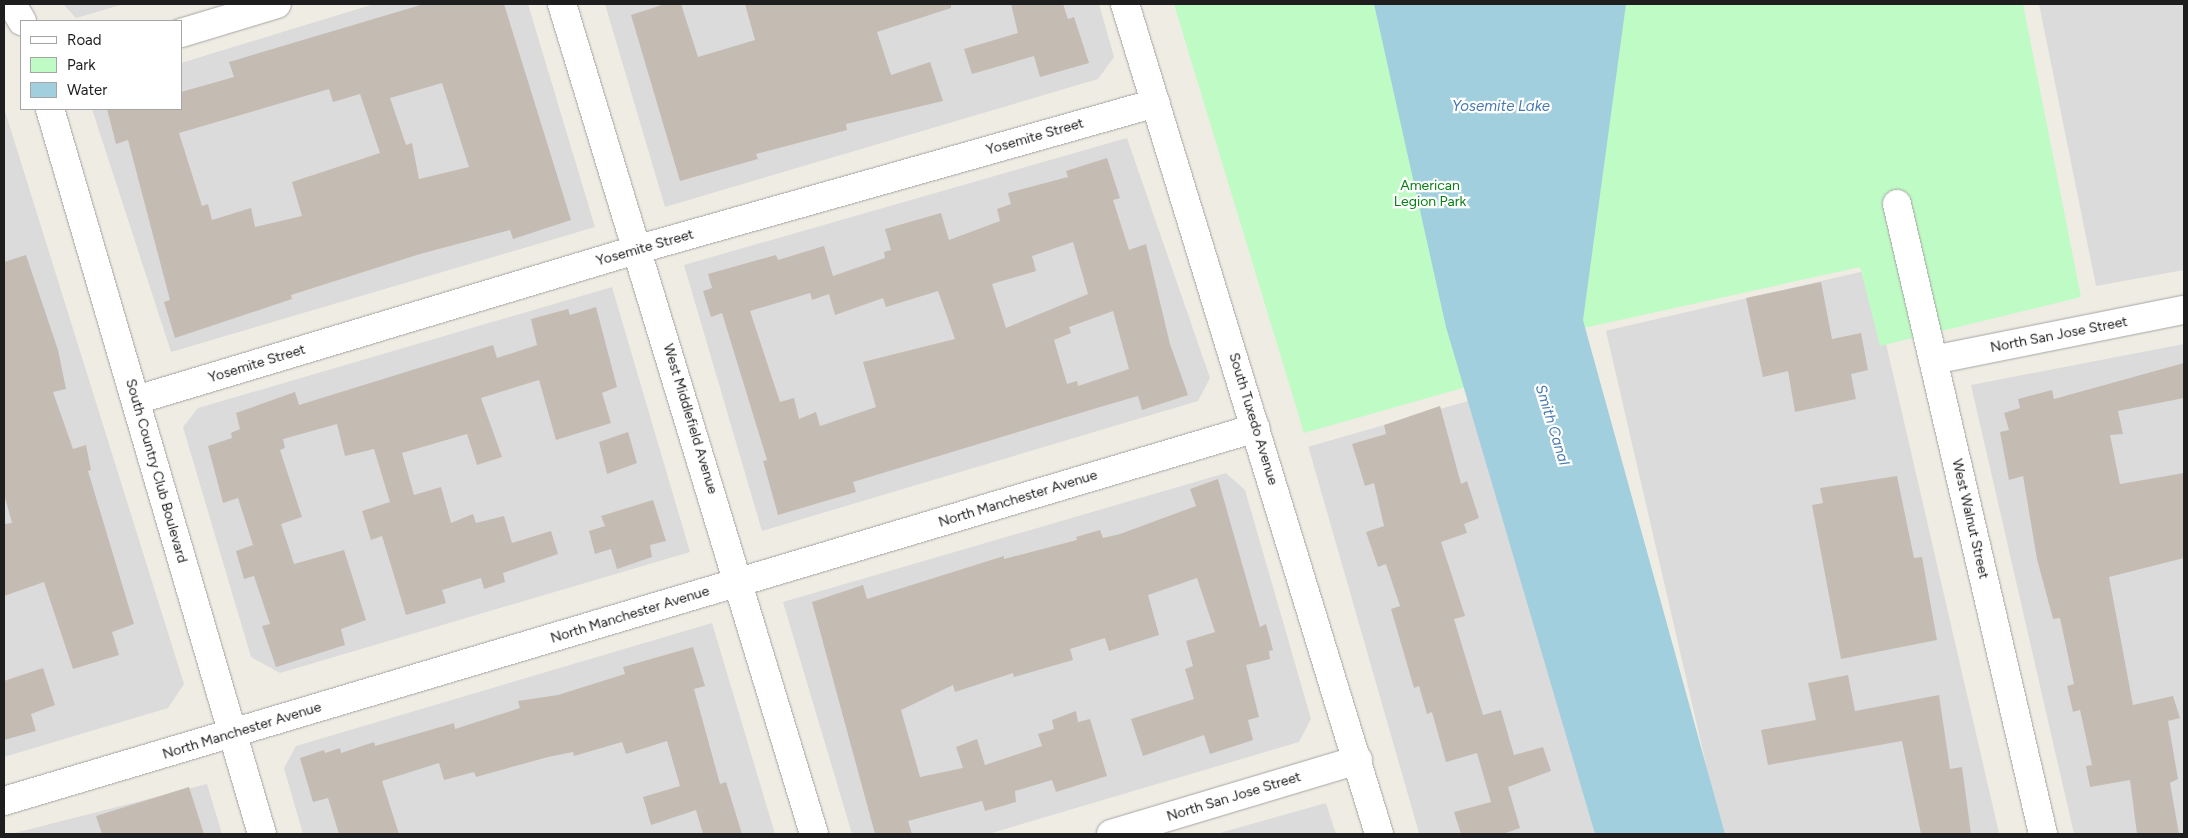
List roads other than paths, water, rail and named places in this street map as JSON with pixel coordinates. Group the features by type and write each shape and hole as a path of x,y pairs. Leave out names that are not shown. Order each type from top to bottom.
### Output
{"street":[{"path":"12,4 21,20"},
{"path":"182,33 277,4"},
{"name":"West Middlefield Avenue","path":"562,4 639,249 814,834"},
{"name":"South Tuxedo Avenue","path":"1126,4 1379,834"},
{"name":"Yosemite Street","path":"136,400 639,249 1156,103"},
{"name":"South Country Club Boulevard","path":"50,110 262,834"},
{"name":"West Walnut Street","path":"1897,204 2043,834"},
{"name":"North San Jose Street","path":"1933,360 2184,310"},
{"name":"North Manchester Avenue","path":"4,802 1256,428"},
{"name":"North San Jose Street","path":"1111,834 1358,760"}],"water":[{"path":"1374,4 1626,4 1583,320 1725,834 1595,834 1446,327"}],"water label":[{"name":"Yosemite Lake","path":"1501,107"},
{"name":"Smith Canal","path":"1552,425"}],"park label":[{"name":"American Legion Park","path":"1430,194"}]}
